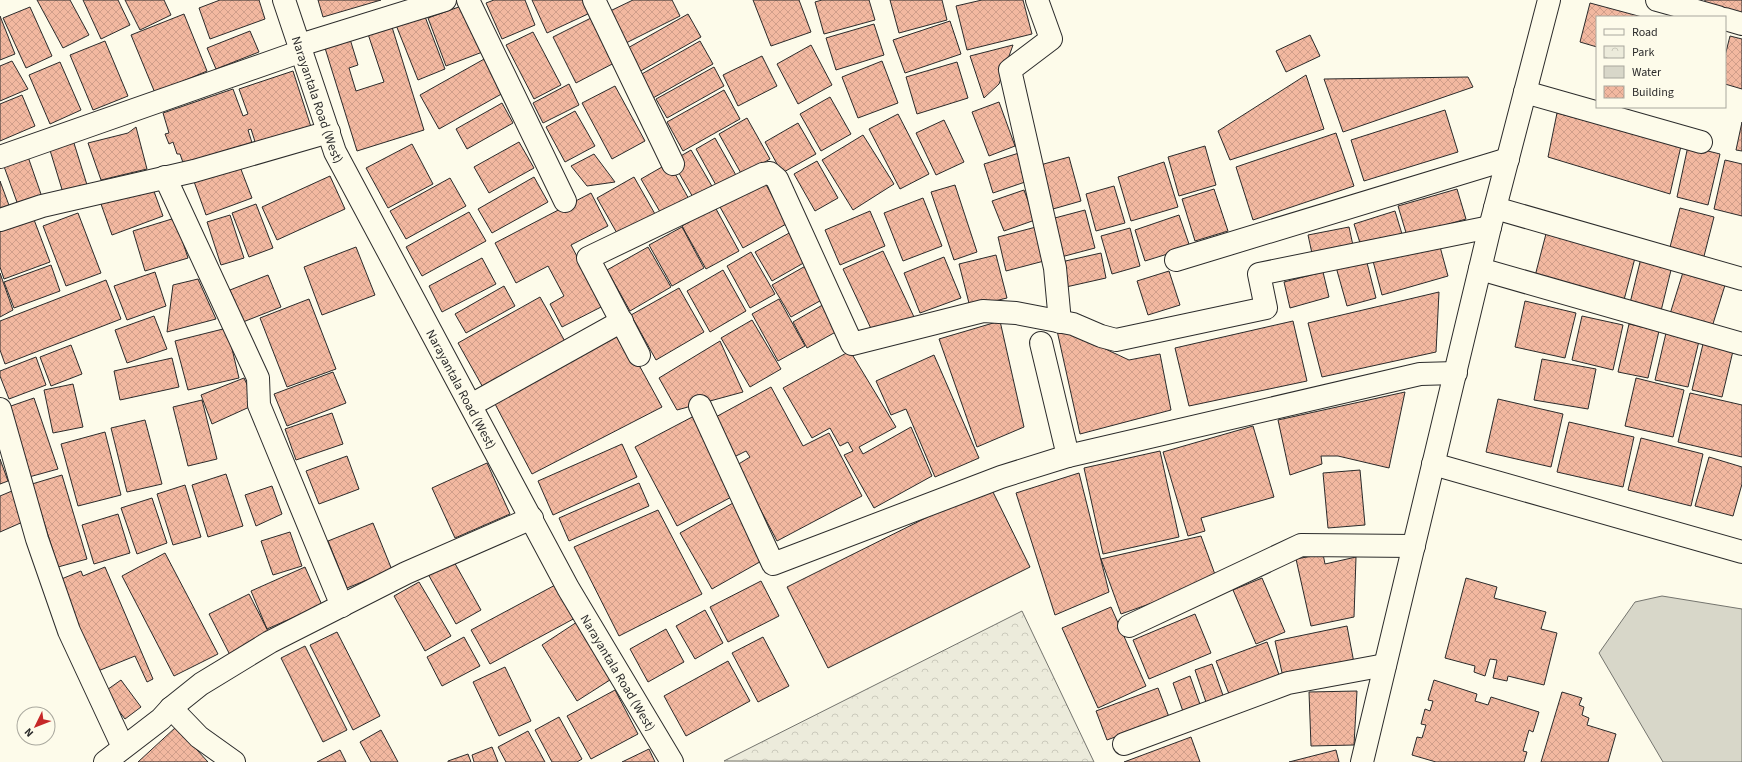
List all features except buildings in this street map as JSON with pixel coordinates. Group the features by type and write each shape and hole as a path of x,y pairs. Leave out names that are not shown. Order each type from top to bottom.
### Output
{"street":[{"name":"Narayantala Road (West)","path":"284,0 335,152 532,518 568,588 672,762"},
{"path":"0,157 301,48 445,0"},
{"path":"468,0 565,201"},
{"path":"594,0 673,164"},
{"path":"1037,0 1051,38 1010,70 1055,268 1060,322"},
{"path":"1366,761 1385,665 1456,373 1492,217 1549,0"},
{"path":"1657,0 1714,16"},
{"path":"1726,19 1742,24"},
{"path":"1525,92 1701,142"},
{"path":"0,220 42,206 194,171 329,132"},
{"path":"1176,260 1508,159"},
{"path":"639,355 588,258 755,177 770,173 777,179 852,344 983,311 1016,313 1073,324 1101,336 1116,340 1266,308 1259,274 1492,217 1742,279"},
{"path":"165,177 258,378 259,405 342,606"},
{"path":"1480,269 1742,344"},
{"path":"471,405 622,321"},
{"path":"1041,342 1068,456"},
{"path":"700,406 773,564 1001,477 1068,456 1420,374 1456,373"},
{"path":"0,409 37,540 69,631 123,747"},
{"path":"1433,464 1742,552"},
{"path":"105,762 161,719 171,708 201,684 270,642 406,574 532,518"},
{"path":"1129,626 1301,546 1414,546"},
{"path":"1124,744 1288,682 1385,665"},
{"path":"171,708 199,737 234,762"}],"green space":[{"path":"1022,611 1094,762 724,761"}],"water":[{"path":"1662,596 1742,609 1742,762 1663,762 1599,653 1635,602"}]}
